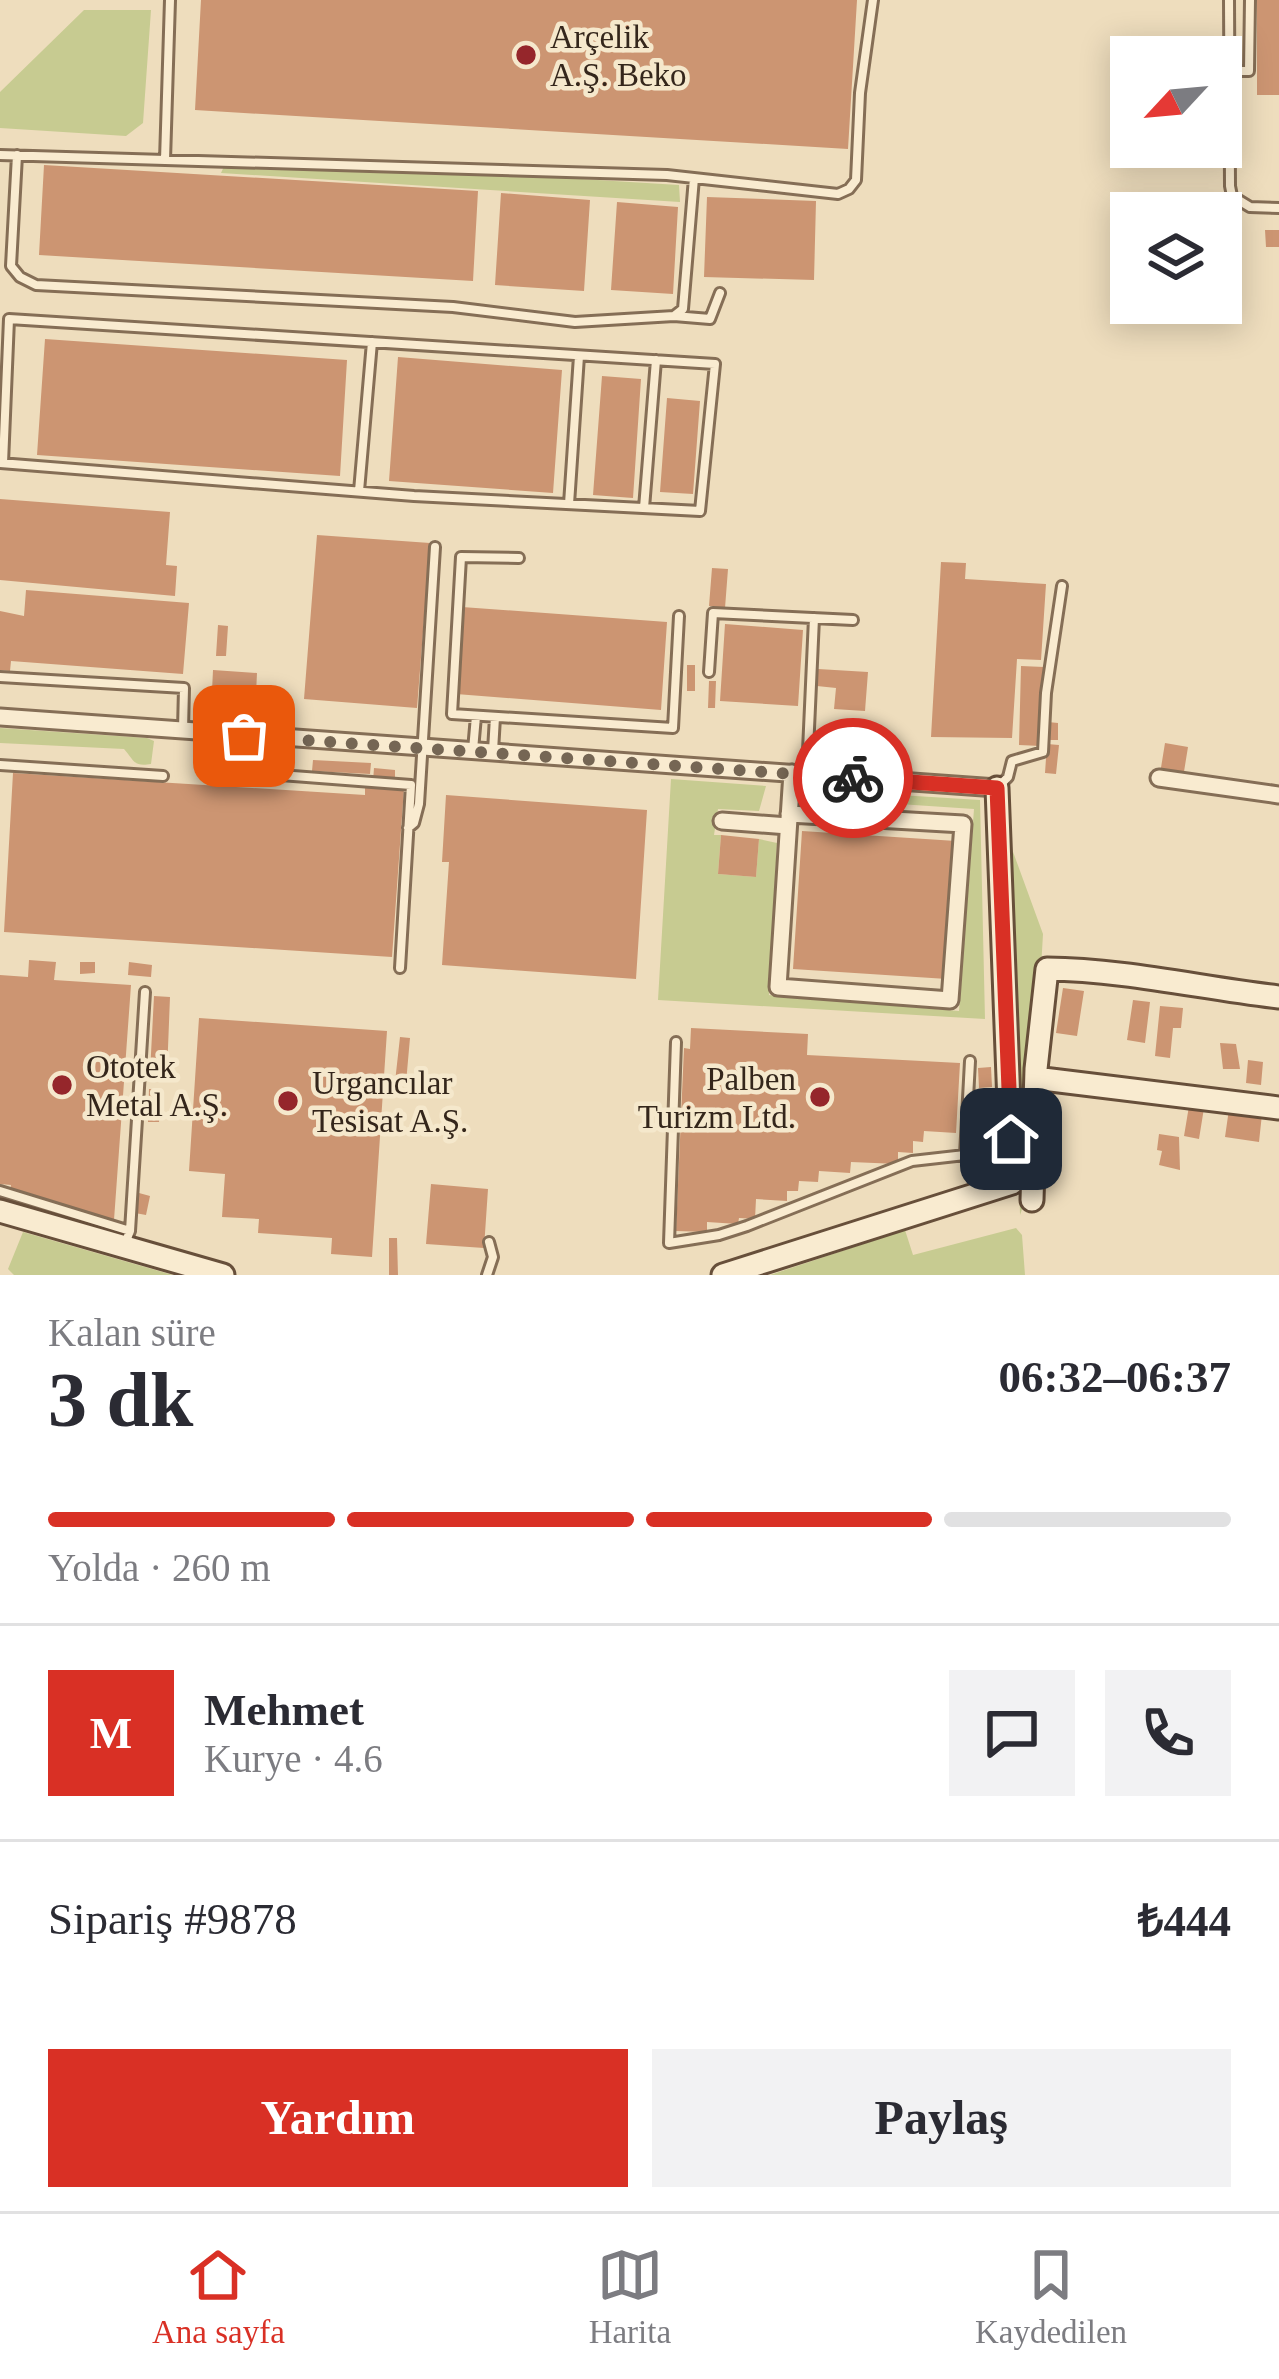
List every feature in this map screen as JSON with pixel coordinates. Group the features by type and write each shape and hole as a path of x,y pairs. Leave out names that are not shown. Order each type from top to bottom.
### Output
{"street":[{"path":"0,717 997,788 1012,1183 723,1275"},
{"path":"722,821 789,820 963,824 950,1000 778,987 789,820 800,774"},
{"path":"1159,778 1279,795"},
{"path":"1032,1201 1036,1069 1047,969 1162,977 1279,997"},
{"path":"1043,1078 1279,1108"},
{"path":"0,1211 127,1239 223,1275"}],"lane":[{"path":"165,160 170,0"},
{"path":"0,155 694,178 838,194 856,180 860,93 874,0"},
{"path":"1229,0 1229,36"},
{"path":"1242,71 1250,71 1250,0"},
{"path":"17,155 11,266 36,286 453,307 575,322 674,316 710,319 720,293"},
{"path":"1231,168 1232,196 1250,207 1279,208"},
{"path":"674,316 683,309 694,178"},
{"path":"9,319 579,356 716,364 700,511 1,463 9,319"},
{"path":"359,491 372,342"},
{"path":"569,504 579,356"},
{"path":"644,508 656,360"},
{"path":"408,828 419,804 435,547"},
{"path":"520,558 461,556 452,714 673,728 679,616"},
{"path":"997,788 1008,777 1012,761 1043,752 1046,693 1062,586"},
{"path":"709,672 712,613 853,620"},
{"path":"800,774 814,618"},
{"path":"0,677 184,688 182,731"},
{"path":"473,752 476,716"},
{"path":"493,753 495,717"},
{"path":"0,766 163,776"},
{"path":"227,771 411,785 400,968"},
{"path":"0,1191 127,1239 145,992"},
{"path":"676,1042 669,1243 733,1231 912,1160 965,1155"},
{"path":"970,1061 965,1155 979,1194"},
{"path":"487,1275 493,1257 489,1241"}],"green space":[{"path":"84,10 151,10 143,123 126,136 0,128 0,92"},
{"path":"237,158 679,185 680,202 221,173 226,162"},
{"path":"0,728 147,738 154,741 151,764 137,763 124,749 0,743"},
{"path":"671,779 766,786 759,811 718,809 714,835 721,835 718,874 756,877 759,839 777,843 769,995 959,1011 974,809 824,799 818,790 980,800 985,1019 658,1000"},
{"path":"1012,849 1043,934 1028,1192 1020,1215"},
{"path":"1016,1228 1022,1235 1025,1275 770,1275 905,1230 913,1255"},
{"path":"23,1232 173,1275 14,1275 8,1269"}],"building":[{"name":"Arçelik A.Ş. Beko","path":"201,0 857,0 848,149 195,110"},
{"path":"1257,0 1279,0 1279,95 1257,95"},
{"path":"44,165 478,191 473,281 39,255"},
{"path":"501,193 590,200 584,291 495,285"},
{"path":"707,197 816,201 814,280 704,277"},
{"path":"617,202 678,207 673,294 611,290"},
{"path":"1265,230 1279,230 1279,247 1266,247"},
{"path":"45,339 347,360 340,476 37,455"},
{"path":"398,357 562,370 553,493 389,481"},
{"path":"602,376 641,379 633,498 593,495"},
{"path":"667,398 700,401 693,494 660,492"},
{"path":"0,499 170,512 166,565 177,566 175,596 0,580"},
{"path":"317,535 430,543 417,708 304,699"},
{"path":"941,562 966,563 965,579 1046,584 1041,660 1017,659 1012,738 931,737"},
{"path":"712,568 728,569 725,608 709,606"},
{"path":"26,590 189,603 183,674 11,661 10,671 0,670 0,611 24,616"},
{"path":"462,607 667,622 661,710 456,694"},
{"path":"725,624 803,630 798,706 720,701"},
{"path":"218,625 228,626 226,656 216,656"},
{"path":"687,665 695,665 695,691 687,691"},
{"path":"1021,666 1044,667 1041,746 1019,745"},
{"path":"818,669 868,672 865,711 834,709 836,688 817,686"},
{"path":"213,670 257,673 256,694 212,691"},
{"path":"709,681 716,681 715,708 708,708"},
{"path":"1048,722 1058,723 1058,740 1048,740"},
{"path":"1165,743 1188,747 1182,784 1159,780"},
{"path":"1047,744 1059,745 1056,774 1045,773"},
{"path":"211,757 225,758 224,770 210,769"},
{"path":"313,760 371,763 370,774 312,771"},
{"path":"374,768 395,770 395,783 373,781"},
{"path":"13,773 365,795 365,785 404,788 392,957 4,932"},
{"path":"446,795 647,810 636,979 442,965 449,862 442,862"},
{"path":"802,831 956,841 947,979 793,969"},
{"path":"721,835 759,839 756,877 718,874"},
{"name":"Ototek Metal A.Ş.","path":"29,960 56,962 54,980 131,985 114,1220 10,1191 11,1185 0,1184 0,975 28,977"},
{"path":"80,962 95,962 95,973 80,974"},
{"path":"129,962 152,965 151,977 128,975"},
{"path":"1063,988 1084,991 1077,1036 1056,1033"},
{"path":"154,996 170,997 167,1073 150,1073"},
{"path":"1133,1000 1150,1002 1145,1043 1127,1040"},
{"path":"1160,1006 1183,1008 1181,1028 1173,1028 1170,1058 1155,1056"},
{"name":"Urgancılar Tesisat A.Ş.","path":"199,1018 387,1031 372,1257 331,1254 332,1238 258,1233 259,1219 222,1217 225,1174 189,1171"},
{"name":"Palben Turizm Ltd.","path":"691,1028 808,1034 807,1055 960,1063 956,1133 924,1131 923,1142 913,1141 913,1153 898,1152 898,1164 851,1162 850,1173 819,1171 818,1182 799,1181 798,1191 787,1191 787,1201 756,1199 755,1219 739,1218 738,1224 707,1222 707,1232 676,1231 684,1048 690,1049"},
{"path":"400,1037 410,1038 406,1083 395,1082"},
{"path":"1220,1043 1236,1044 1240,1069 1223,1069"},
{"path":"1248,1060 1263,1062 1261,1085 1246,1083"},
{"path":"991,1067 992,1087 979,1088 978,1068"},
{"path":"149,1089 161,1089 159,1122 148,1122"},
{"path":"1189,1106 1204,1108 1199,1139 1184,1136"},
{"path":"1229,1109 1262,1114 1259,1142 1225,1137"},
{"path":"1159,1134 1179,1137 1180,1170 1159,1165"},
{"path":"995,1164 996,1174 978,1176 977,1166"},
{"path":"431,1184 488,1189 484,1248 426,1244"},
{"path":"139,1193 150,1196 146,1215 135,1213"},
{"path":"389,1238 397,1238 398,1275 389,1275"}],"way so far":[{"path":"244,736 853,778"}],"place":[{"name":"Arçelik A.Ş. Beko","path":"526,55"},
{"name":"Ototek Metal A.Ş.","path":"62,1085"},
{"name":"Palben Turizm Ltd.","path":"820,1097"},
{"name":"Urgancılar Tesisat A.Ş.","path":"288,1101"}],"route":[{"path":"853,778 997,788 1011,1139"}]}
